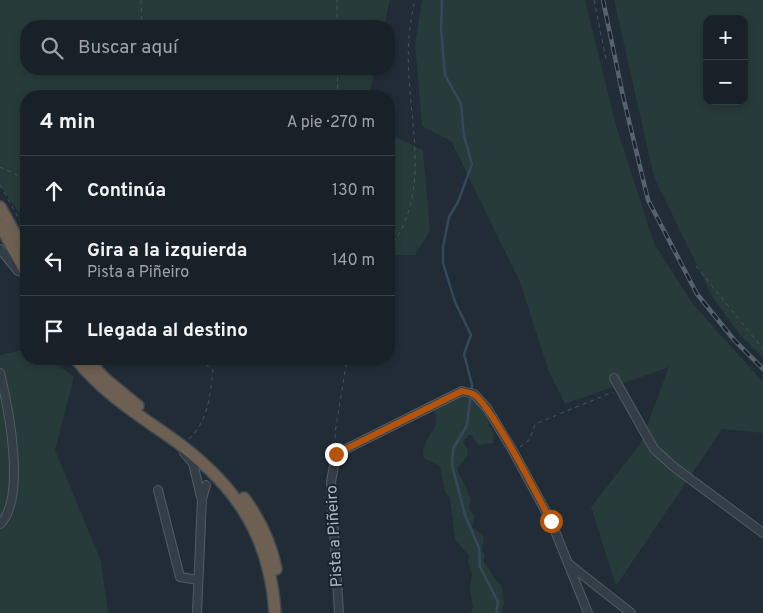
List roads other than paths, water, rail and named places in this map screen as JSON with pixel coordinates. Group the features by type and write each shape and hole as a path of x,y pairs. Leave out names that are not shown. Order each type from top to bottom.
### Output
{"highway":[{"path":"0,207 20,243"},
{"path":"0,225 20,261"},
{"path":"82,365 110,396 191,452 235,496 253,525 265,555 274,588 275,613"},
{"path":"92,365 104,378 128,398 187,441 229,477 257,516 273,551 281,613"}],"street":[{"path":"0,249 20,271"},
{"path":"0,373 10,423 14,484 10,506 4,520 0,524"},
{"path":"614,378 618,389 654,449 674,467 763,533"},
{"name":"Pista a Piñeiro","path":"339,613 331,482 336,454 462,391 470,393 486,408 551,521 570,566"},
{"path":"128,408 136,419 179,448 193,463 202,499"},
{"path":"197,613 202,499 206,485"},
{"path":"158,490 180,577 198,580"},
{"path":"570,566 588,613"},
{"path":"570,566 597,584 631,613"}],"waterway":[{"path":"442,0 441,28 445,75 461,104 464,136 472,164 458,202 449,217 443,247 443,263 455,302 471,335 464,354 472,385 467,425 453,449 452,465 465,515 479,548 480,567 498,602 496,613"}],"railway":[{"path":"603,0 623,96 648,200 697,294 735,341 763,369"}]}
